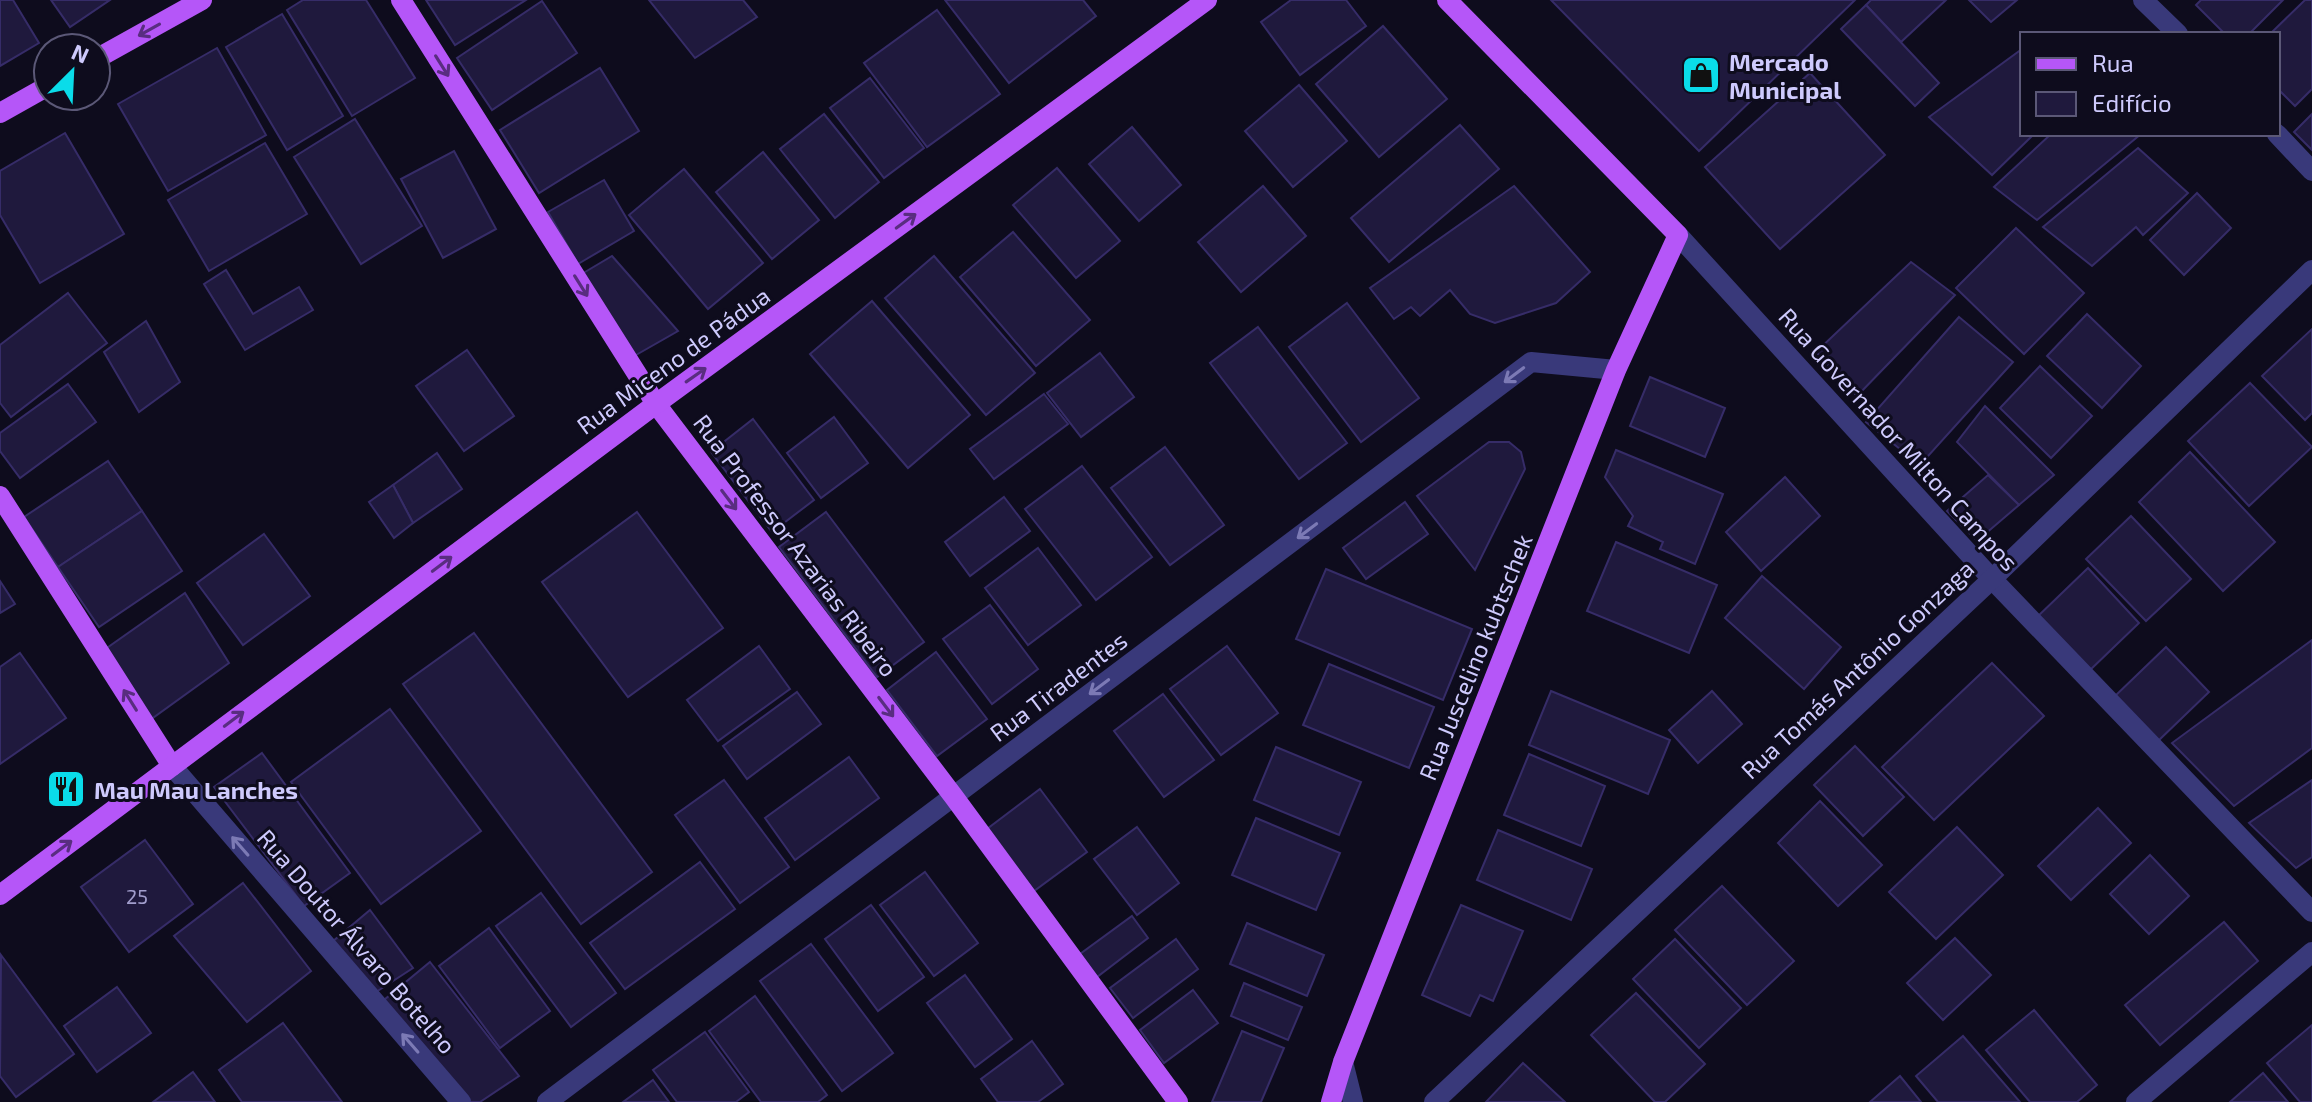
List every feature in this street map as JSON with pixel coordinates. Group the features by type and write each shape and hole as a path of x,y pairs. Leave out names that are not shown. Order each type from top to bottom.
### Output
{"main road":[{"path":"112,50 202,0"},
{"name":"Rua Professor Azarias Ribeiro","path":"401,0 656,404 954,797 1178,1102"},
{"name":"Rua Miceno de Pádua","path":"0,895 656,404 1207,0"},
{"name":"Rua Governador Milton Campos","path":"1447,0 1678,235"},
{"path":"0,113 32,95"},
{"name":"Rua Juscelino kubtschek","path":"1331,1102 1343,1062 1616,370 1678,235"},
{"name":"Rua Doutor Álvaro Botelho","path":"0,496 172,766"}],"street":[{"path":"2143,0 2176,32"},
{"path":"2279,136 2312,171"},
{"name":"Rua Governador Milton Campos","path":"1678,235 1992,579 2312,912"},
{"name":"Rua Tomás Antônio Gonzaga","path":"1434,1102 1992,579 2312,270"},
{"name":"Rua Tiradentes","path":"547,1102 1531,362 1616,370"},
{"name":"Rua Doutor Álvaro Botelho","path":"172,766 461,1102"},
{"path":"2136,1102 2312,952"},
{"path":"1343,1062 1353,1102"}],"building":[{"path":"0,0 13,0 32,32 32,47 0,66"},
{"path":"51,0 110,0 70,27"},
{"path":"303,0 366,0 415,78 352,116 287,10"},
{"path":"426,0 526,0 455,45"},
{"path":"649,0 743,0 757,17 695,58"},
{"path":"945,0 1083,0 1096,16 1009,83"},
{"path":"1291,0 1346,0 1366,26 1300,75 1261,22"},
{"name":"Mercado Municipal","path":"1551,0 1855,0 1699,151"},
{"path":"1871,0 1946,0 1901,42 1866,5"},
{"path":"1969,0 2017,0 1991,22"},
{"path":"2201,0 2283,0 2251,32 2223,32 2196,5"},
{"path":"2305,0 2312,0 2312,89 2295,106 2280,91 2280,32 2272,32"},
{"path":"542,1 577,53 492,110 457,58"},
{"path":"1866,5 1939,83 1915,106 1841,29"},
{"path":"937,10 1000,94 927,147 864,63"},
{"path":"282,14 343,116 287,150 226,47"},
{"path":"1383,26 1447,99 1379,157 1316,84"},
{"path":"217,48 266,135 168,191 118,104"},
{"path":"2020,50 2020,136 2032,136 1992,175 1929,117"},
{"path":"600,68 639,131 539,193 500,130"},
{"path":"1810,73 1885,155 1780,249 1705,167"},
{"path":"870,78 924,148 884,178 830,108"},
{"path":"1299,85 1347,141 1293,187 1245,131"},
{"path":"824,114 879,182 835,218 780,149"},
{"path":"2312,114 2312,150 2294,132"},
{"path":"355,119 422,226 361,264 294,157"},
{"path":"1460,125 1499,169 1389,262 1351,218"},
{"path":"1132,127 1181,185 1139,221 1089,164"},
{"path":"65,133 124,234 40,283 0,215 0,171"},
{"path":"2049,136 2139,136 2037,220 1994,187"},
{"path":"265,143 307,214 209,271 168,200"},
{"path":"2138,148 2188,193 2143,235 2136,227 2092,266 2043,227"},
{"path":"454,151 496,229 443,258 401,179"},
{"path":"763,152 819,220 772,259 716,192"},
{"path":"1057,168 1120,241 1076,278 1013,205"},
{"path":"684,169 763,263 708,309 629,215"},
{"path":"604,180 634,231 578,264 548,212"},
{"path":"1263,186 1306,236 1241,292 1198,242"},
{"path":"1514,186 1590,272 1556,303 1495,323 1470,314 1450,290 1420,316 1411,307 1394,319 1370,288"},
{"path":"2197,193 2231,228 2184,275 2150,240"},
{"path":"2016,228 2084,293 2024,354 1956,288"},
{"path":"1013,232 1090,320 1036,366 960,277"},
{"path":"612,256 678,331 629,359 580,275"},
{"path":"934,256 1035,373 986,415 885,298"},
{"path":"1911,262 1955,295 1857,396 1816,352"},
{"path":"226,270 253,314 299,287 313,310 245,350 204,284"},
{"path":"68,293 107,343 11,417 0,403 0,345"},
{"path":"872,301 970,415 908,468 810,354"},
{"path":"1347,303 1419,398 1361,442 1289,347"},
{"path":"2087,314 2141,366 2102,408 2047,356"},
{"path":"1959,317 2013,362 1920,465 1866,422"},
{"path":"146,321 180,382 139,412 104,352"},
{"path":"1258,327 1347,443 1299,479 1210,363"},
{"path":"2312,329 2312,413 2305,420 2262,376"},
{"path":"467,350 514,416 464,451 416,386"},
{"path":"1100,353 1134,397 1081,437 1047,393"},
{"path":"2040,366 2092,416 2051,458 2000,408"},
{"path":"1650,377 1725,408 1705,457 1630,426"},
{"path":"2250,383 2312,447 2249,506 2188,441"},
{"path":"68,384 96,422 20,478 0,451 0,433"},
{"path":"1044,394 1068,424 994,479 970,449"},
{"path":"1985,406 2054,475 2019,505 1957,442"},
{"path":"834,417 868,463 821,498 787,453"},
{"path":"753,419 814,500 772,532 711,452"},
{"path":"1489,442 1509,442 1521,452 1525,469 1475,570 1417,496"},
{"path":"1165,447 1224,525 1170,565 1111,488"},
{"path":"1616,450 1723,494 1695,564 1660,549 1663,542 1628,526 1633,516 1605,477"},
{"path":"2190,452 2275,542 2223,591 2139,502"},
{"path":"437,453 462,489 413,523 393,485"},
{"path":"108,461 142,511 58,567 24,517"},
{"path":"1082,466 1152,557 1096,600 1025,509"},
{"path":"1988,475 2019,505 1977,541 1947,511"},
{"path":"1785,477 1820,516 1761,571 1726,532"},
{"path":"393,485 413,523 394,538 369,502"},
{"path":"1004,497 1030,531 970,576 945,542"},
{"path":"1405,502 1428,534 1366,579 1343,548"},
{"path":"142,511 182,571 99,627 58,567"},
{"path":"637,512 723,628 628,697 542,582"},
{"path":"826,512 924,642 877,677 779,547"},
{"path":"2131,516 2191,579 2146,621 2086,559"},
{"path":"264,534 310,596 243,645 197,583"},
{"path":"1616,542 1717,585 1689,653 1587,611"},
{"path":"1038,548 1081,605 1028,645 985,588"},
{"path":"2088,568 2139,623 2088,672 2036,618"},
{"path":"1326,569 1472,629 1443,700 1296,639"},
{"path":"1762,576 1841,647 1804,689 1725,618"},
{"path":"0,581 15,604 0,613"},
{"path":"185,593 229,663 150,720 104,650"},
{"path":"990,605 1038,669 992,704 943,639"},
{"path":"474,633 652,872 581,924 403,684"},
{"path":"2312,640 2312,748 2234,806 2172,743"},
{"path":"759,646 790,689 718,741 687,700"},
{"path":"1227,646 1278,713 1221,755 1170,689"},
{"path":"2166,647 2209,692 2157,742 2114,697"},
{"path":"936,652 987,719 937,756 887,690"},
{"path":"20,653 66,718 0,764 0,667"},
{"path":"1992,663 2044,716 1934,820 1882,767"},
{"path":"1329,664 1434,707 1409,768 1303,725"},
{"path":"1551,691 1670,740 1648,794 1529,745"},
{"path":"1712,691 1742,724 1698,763 1669,730"},
{"path":"797,692 821,724 747,779 723,746"},
{"path":"1163,694 1214,760 1164,797 1114,731"},
{"path":"390,709 481,831 381,904 291,782"},
{"path":"1855,746 1904,797 1863,836 1814,785"},
{"path":"1276,747 1361,782 1339,835 1254,800"},
{"path":"262,753 350,873 304,906 214,787"},
{"path":"1529,754 1605,786 1581,846 1504,815"},
{"path":"849,757 879,798 795,860 765,818"},
{"path":"724,780 789,867 740,903 675,815"},
{"path":"2312,780 2312,857 2296,868 2249,823"},
{"path":"1040,789 1087,852 1034,891 987,829"},
{"path":"1820,801 1882,865 1838,906 1778,843"},
{"path":"2098,808 2131,843 2071,900 2038,866"},
{"path":"1256,818 1340,853 1316,910 1232,875"},
{"path":"1137,827 1179,883 1137,915 1094,859"},
{"path":"1957,827 2003,875 1936,939 1889,892"},
{"path":"1498,830 1592,869 1571,920 1477,880"},
{"path":"145,840 193,904 129,952 81,887"},
{"path":"2150,855 2189,896 2149,934 2110,894"},
{"path":"700,862 735,909 625,989 590,943"},
{"path":"925,872 978,943 934,976 880,905"},
{"path":"243,883 311,971 247,1022 174,936"},
{"path":"1722,886 1794,961 1747,1005 1675,930"},
{"path":"541,893 616,993 571,1027 496,926"},
{"path":"871,905 924,977 878,1011 825,939"},
{"path":"1461,905 1523,931 1493,1001 1480,995 1470,1016 1422,995"},
{"path":"370,910 413,968 373,994 332,942"},
{"path":"1132,916 1148,938 1097,977 1080,954"},
{"path":"2224,922 2258,961 2160,1045 2125,1005"},
{"path":"1247,923 1324,955 1307,996 1230,964"},
{"path":"489,928 550,1011 500,1048 439,966"},
{"path":"1955,938 1991,975 1943,1020 1907,983"},
{"path":"1176,939 1198,969 1133,1018 1110,988"},
{"path":"1675,939 1741,1008 1699,1048 1633,979"},
{"path":"811,944 893,1053 842,1091 760,981"},
{"path":"1,955 74,1054 16,1097 0,1076"},
{"path":"430,962 519,1076 480,1102 463,1102 384,1000"},
{"path":"965,975 1012,1039 975,1067 927,1003"},
{"path":"1244,983 1302,1007 1288,1040 1231,1016"},
{"path":"117,987 151,1033 97,1072 64,1026"},
{"path":"1193,990 1218,1023 1164,1063 1140,1030"},
{"path":"1636,993 1705,1064 1665,1102 1655,1102 1591,1035"},
{"path":"755,996 827,1095 818,1102 761,1102 709,1031"},
{"path":"2034,1010 2097,1085 2077,1102 2030,1102 1986,1050"},
{"path":"283,1023 342,1102 242,1102 219,1070"},
{"path":"2312,1025 2312,1102 2300,1102 2267,1063"},
{"path":"1242,1031 1284,1048 1261,1102 1212,1102"},
{"path":"705,1032 749,1092 736,1102 677,1102 653,1070"},
{"path":"1963,1036 2020,1102 1938,1102 1916,1076"},
{"path":"1032,1041 1063,1084 1038,1102 998,1102 981,1079"},
{"path":"1523,1063 1565,1102 1486,1102"},
{"path":"193,1072 215,1102 153,1102"},
{"path":"2263,1073 2288,1102 2230,1102"},
{"path":"1900,1076 1921,1102 1870,1102"},
{"path":"653,1080 669,1102 623,1102"}],"place":[{"name":"Mercado Municipal","path":"1701,75"},
{"name":"Mau Mau Lanches","path":"66,789"}]}
